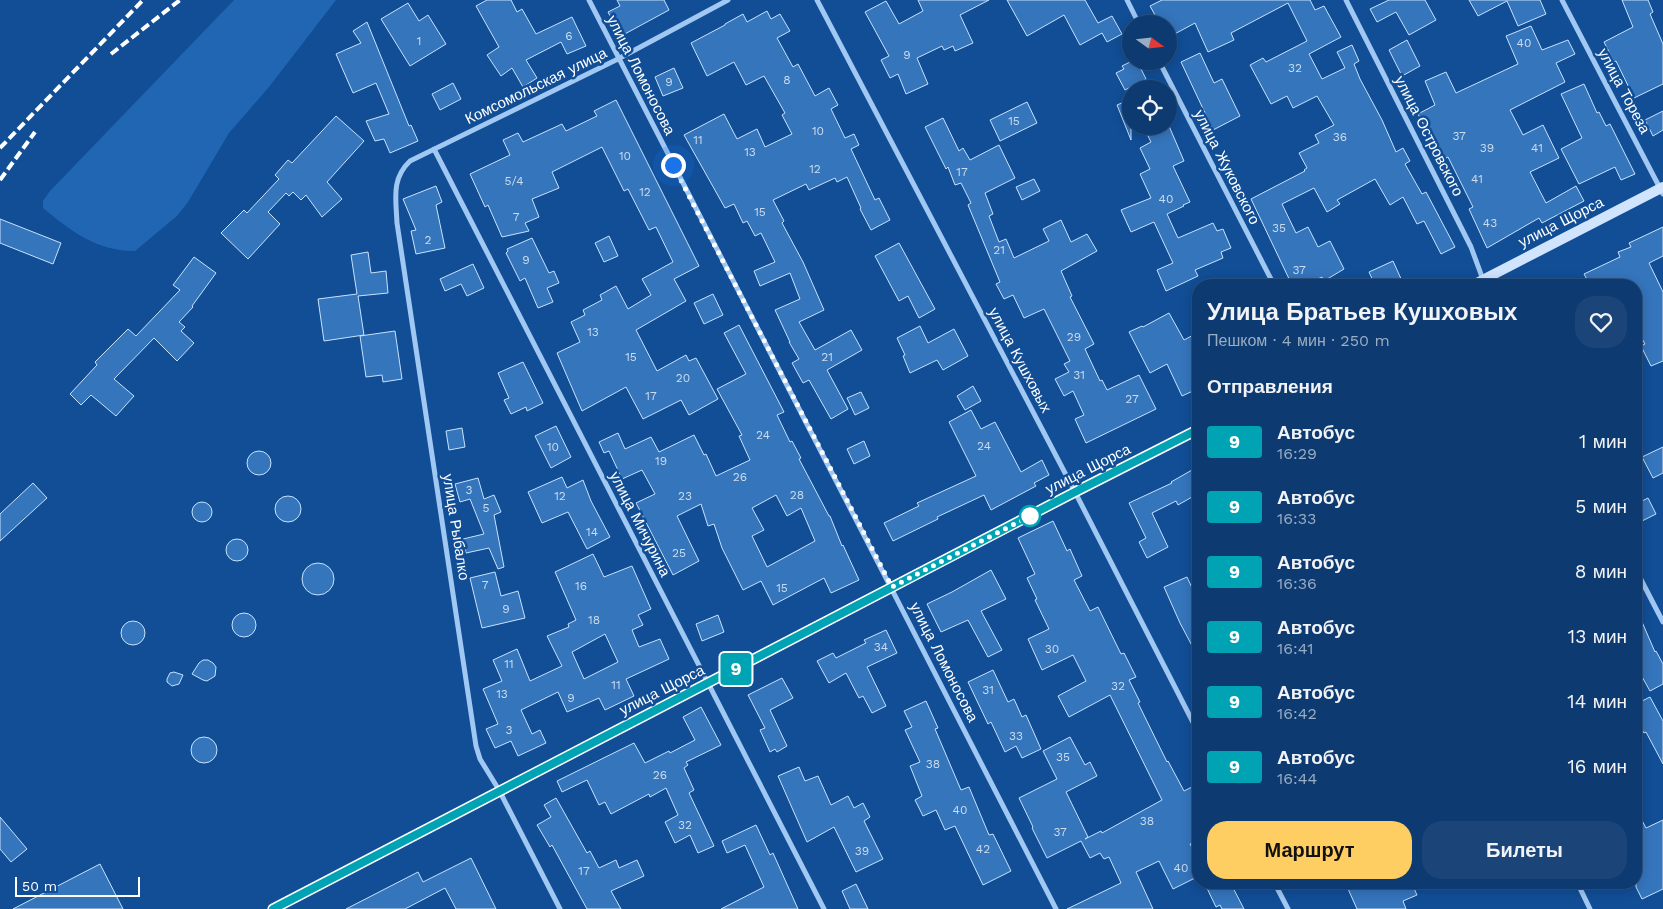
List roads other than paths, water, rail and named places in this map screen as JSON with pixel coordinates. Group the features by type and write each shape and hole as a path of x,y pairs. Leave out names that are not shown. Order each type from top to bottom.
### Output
{"street":[{"name":"улица Ломоносова","path":"589,0 618,60 892,587 1056,909"},
{"name":"Комсомольская улица","path":"434,149 618,60 728,0"},
{"name":"улица Кушховых","path":"817,0 1075,492 1192,720"},
{"path":"1127,0 1134,15"},
{"name":"улица Островского","path":"1346,0 1471,247 1479,279"},
{"name":"улица Тореза","path":"1562,0 1662,190"},
{"name":"улица Жуковского","path":"1164,70 1271,279"},
{"name":"улица Мичурина","path":"434,149 824,909"},
{"name":"улица Рыбалко","path":"434,149 410,161 399,173 396,187 397,223 476,746 480,759 499,790 560,909"},
{"name":"улица Щорса","path":"1488,279 1662,190"},
{"name":"улица Щорса","path":"273,909 499,790 708,684 1192,433"},
{"path":"1642,582 1663,622"},
{"path":"1278,889 1288,909"},
{"path":"1580,889 1590,909"}],"railway":[{"path":"0,148 143,0"},
{"path":"111,54 180,0"},
{"path":"0,180 35,132"}]}
